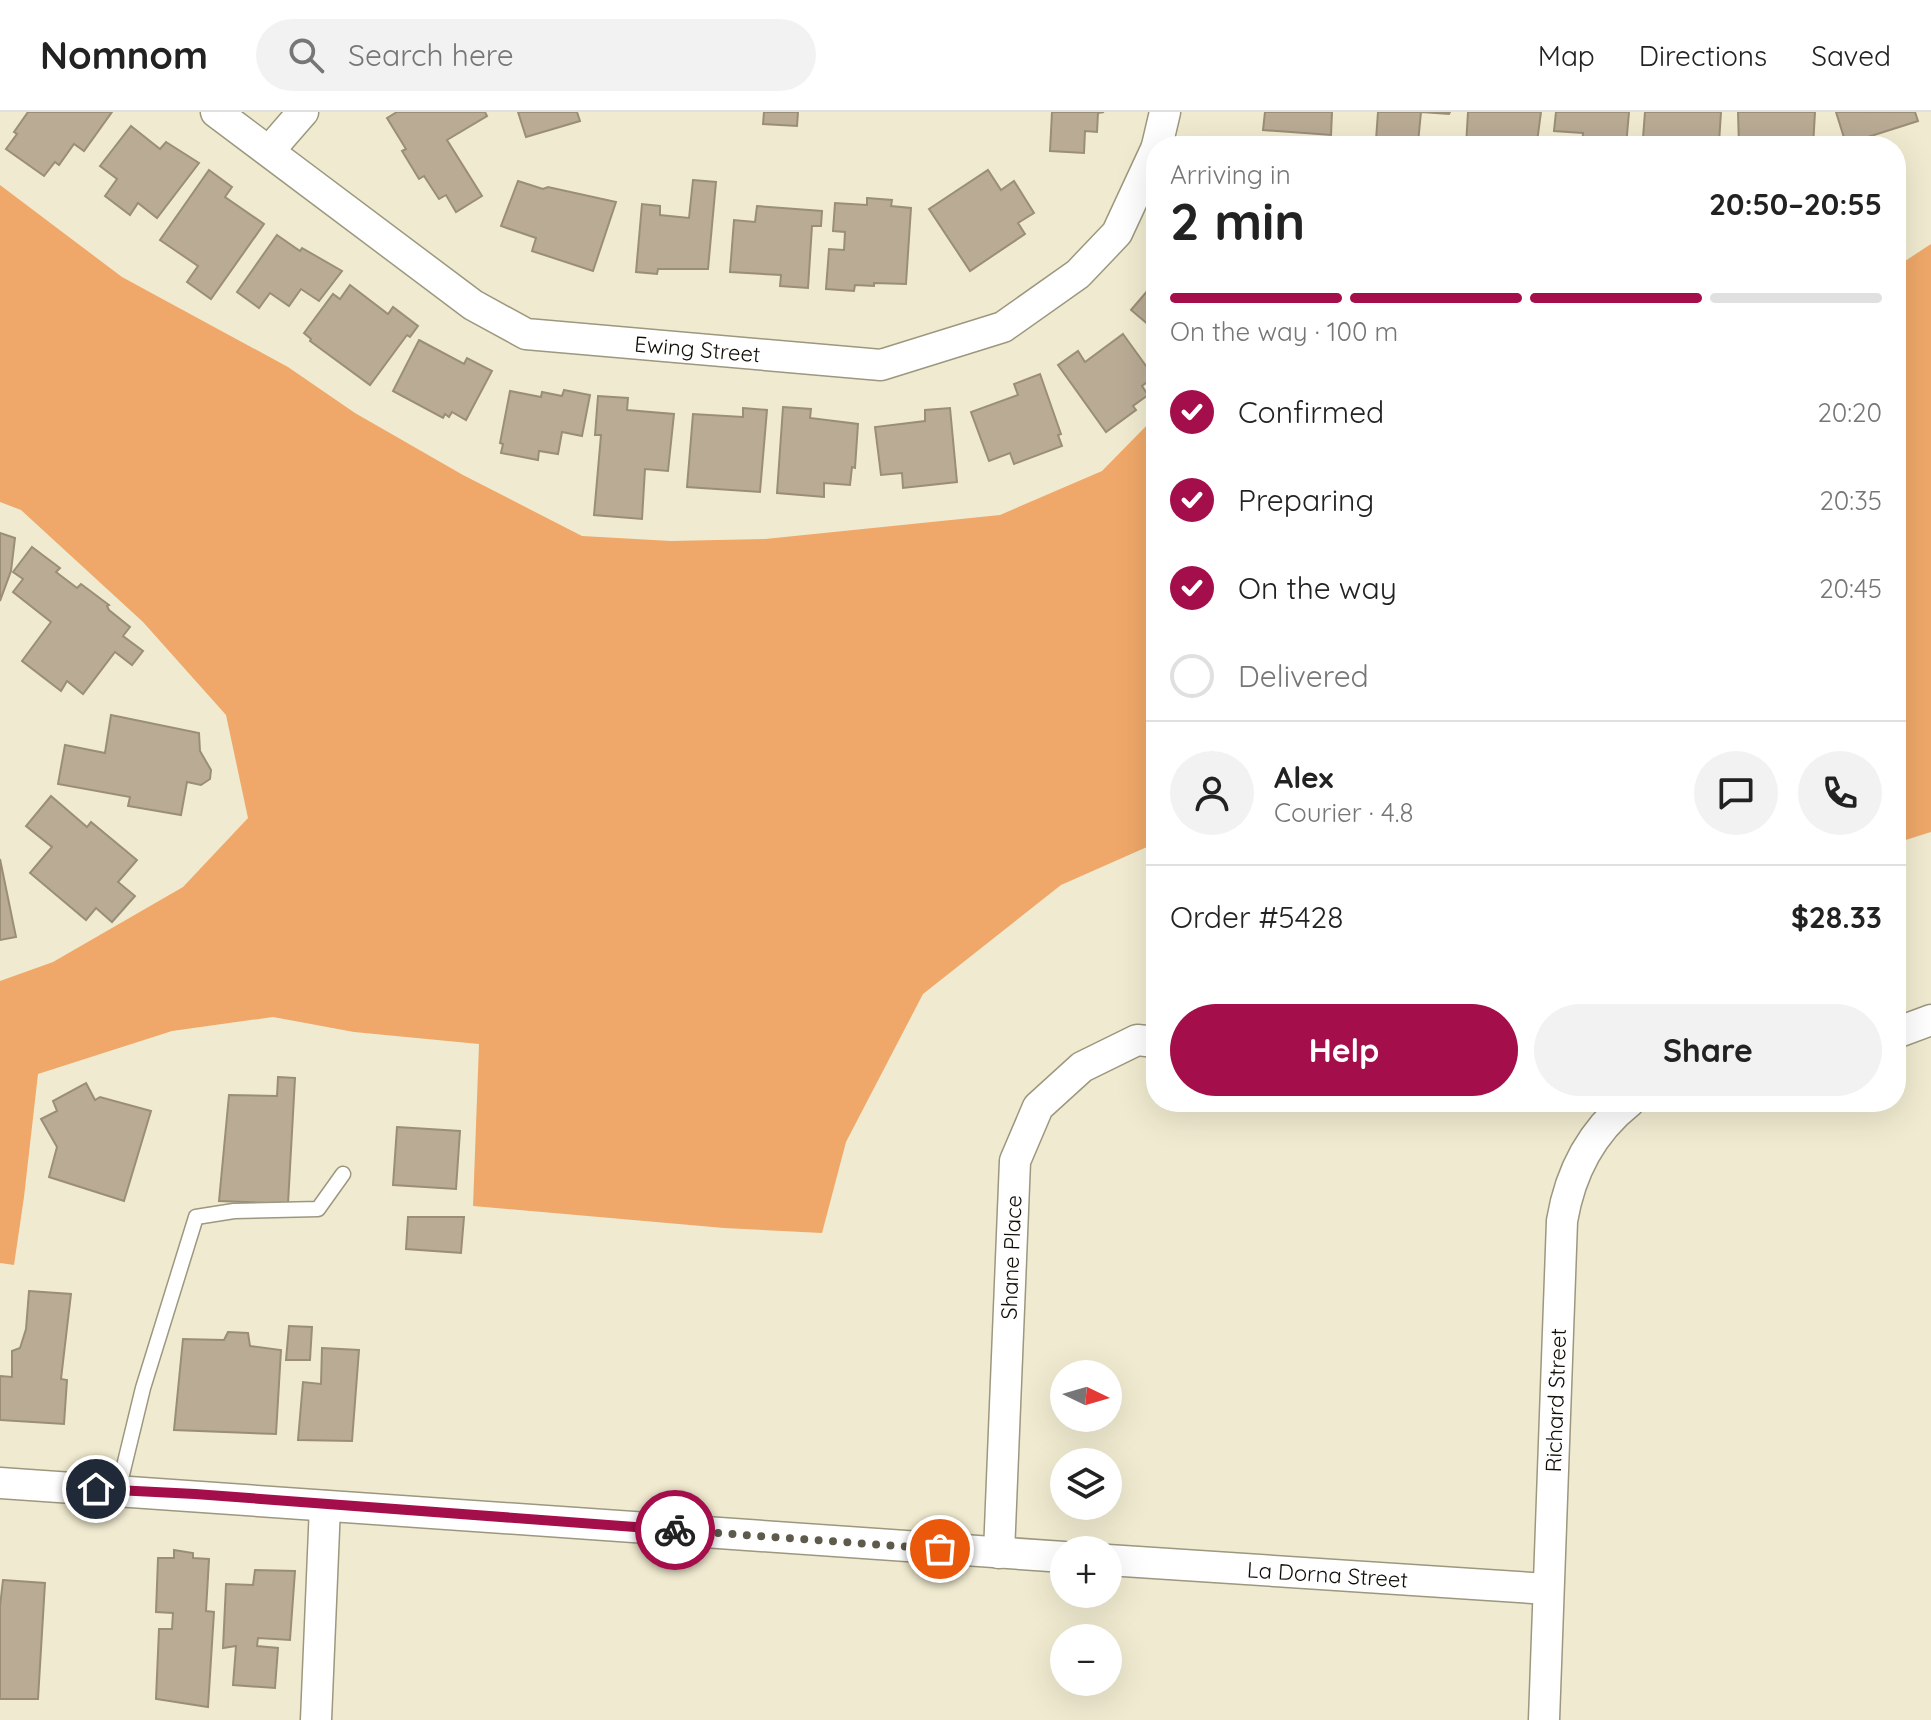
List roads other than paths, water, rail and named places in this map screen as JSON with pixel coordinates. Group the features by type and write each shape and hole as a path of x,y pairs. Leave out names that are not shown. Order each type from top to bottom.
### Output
{"street":[{"name":"Ewing Street","path":"216,112 473,305 526,334 881,365 1003,327 1078,274 1117,233 1146,170"},
{"path":"269,151 303,112"},
{"name":"Ewing Street","path":"1159,136 1165,112"},
{"path":"1906,1029 1931,1020"},
{"name":"Shane Place","path":"999,1553 1015,1161 1038,1107 1082,1067 1137,1040 1146,1041"},
{"name":"Richard Street","path":"1544,1720 1564,1209 1574,1172 1586,1149 1600,1129 1618,1112"},
{"path":"0,1483 1050,1556"},
{"path":"316,1720 325,1506"},
{"name":"La Dorna Street","path":"1122,1561 1548,1589"}],"lane":[{"path":"118,1491 143,1388 196,1217 234,1211 318,1209 343,1174"}]}
